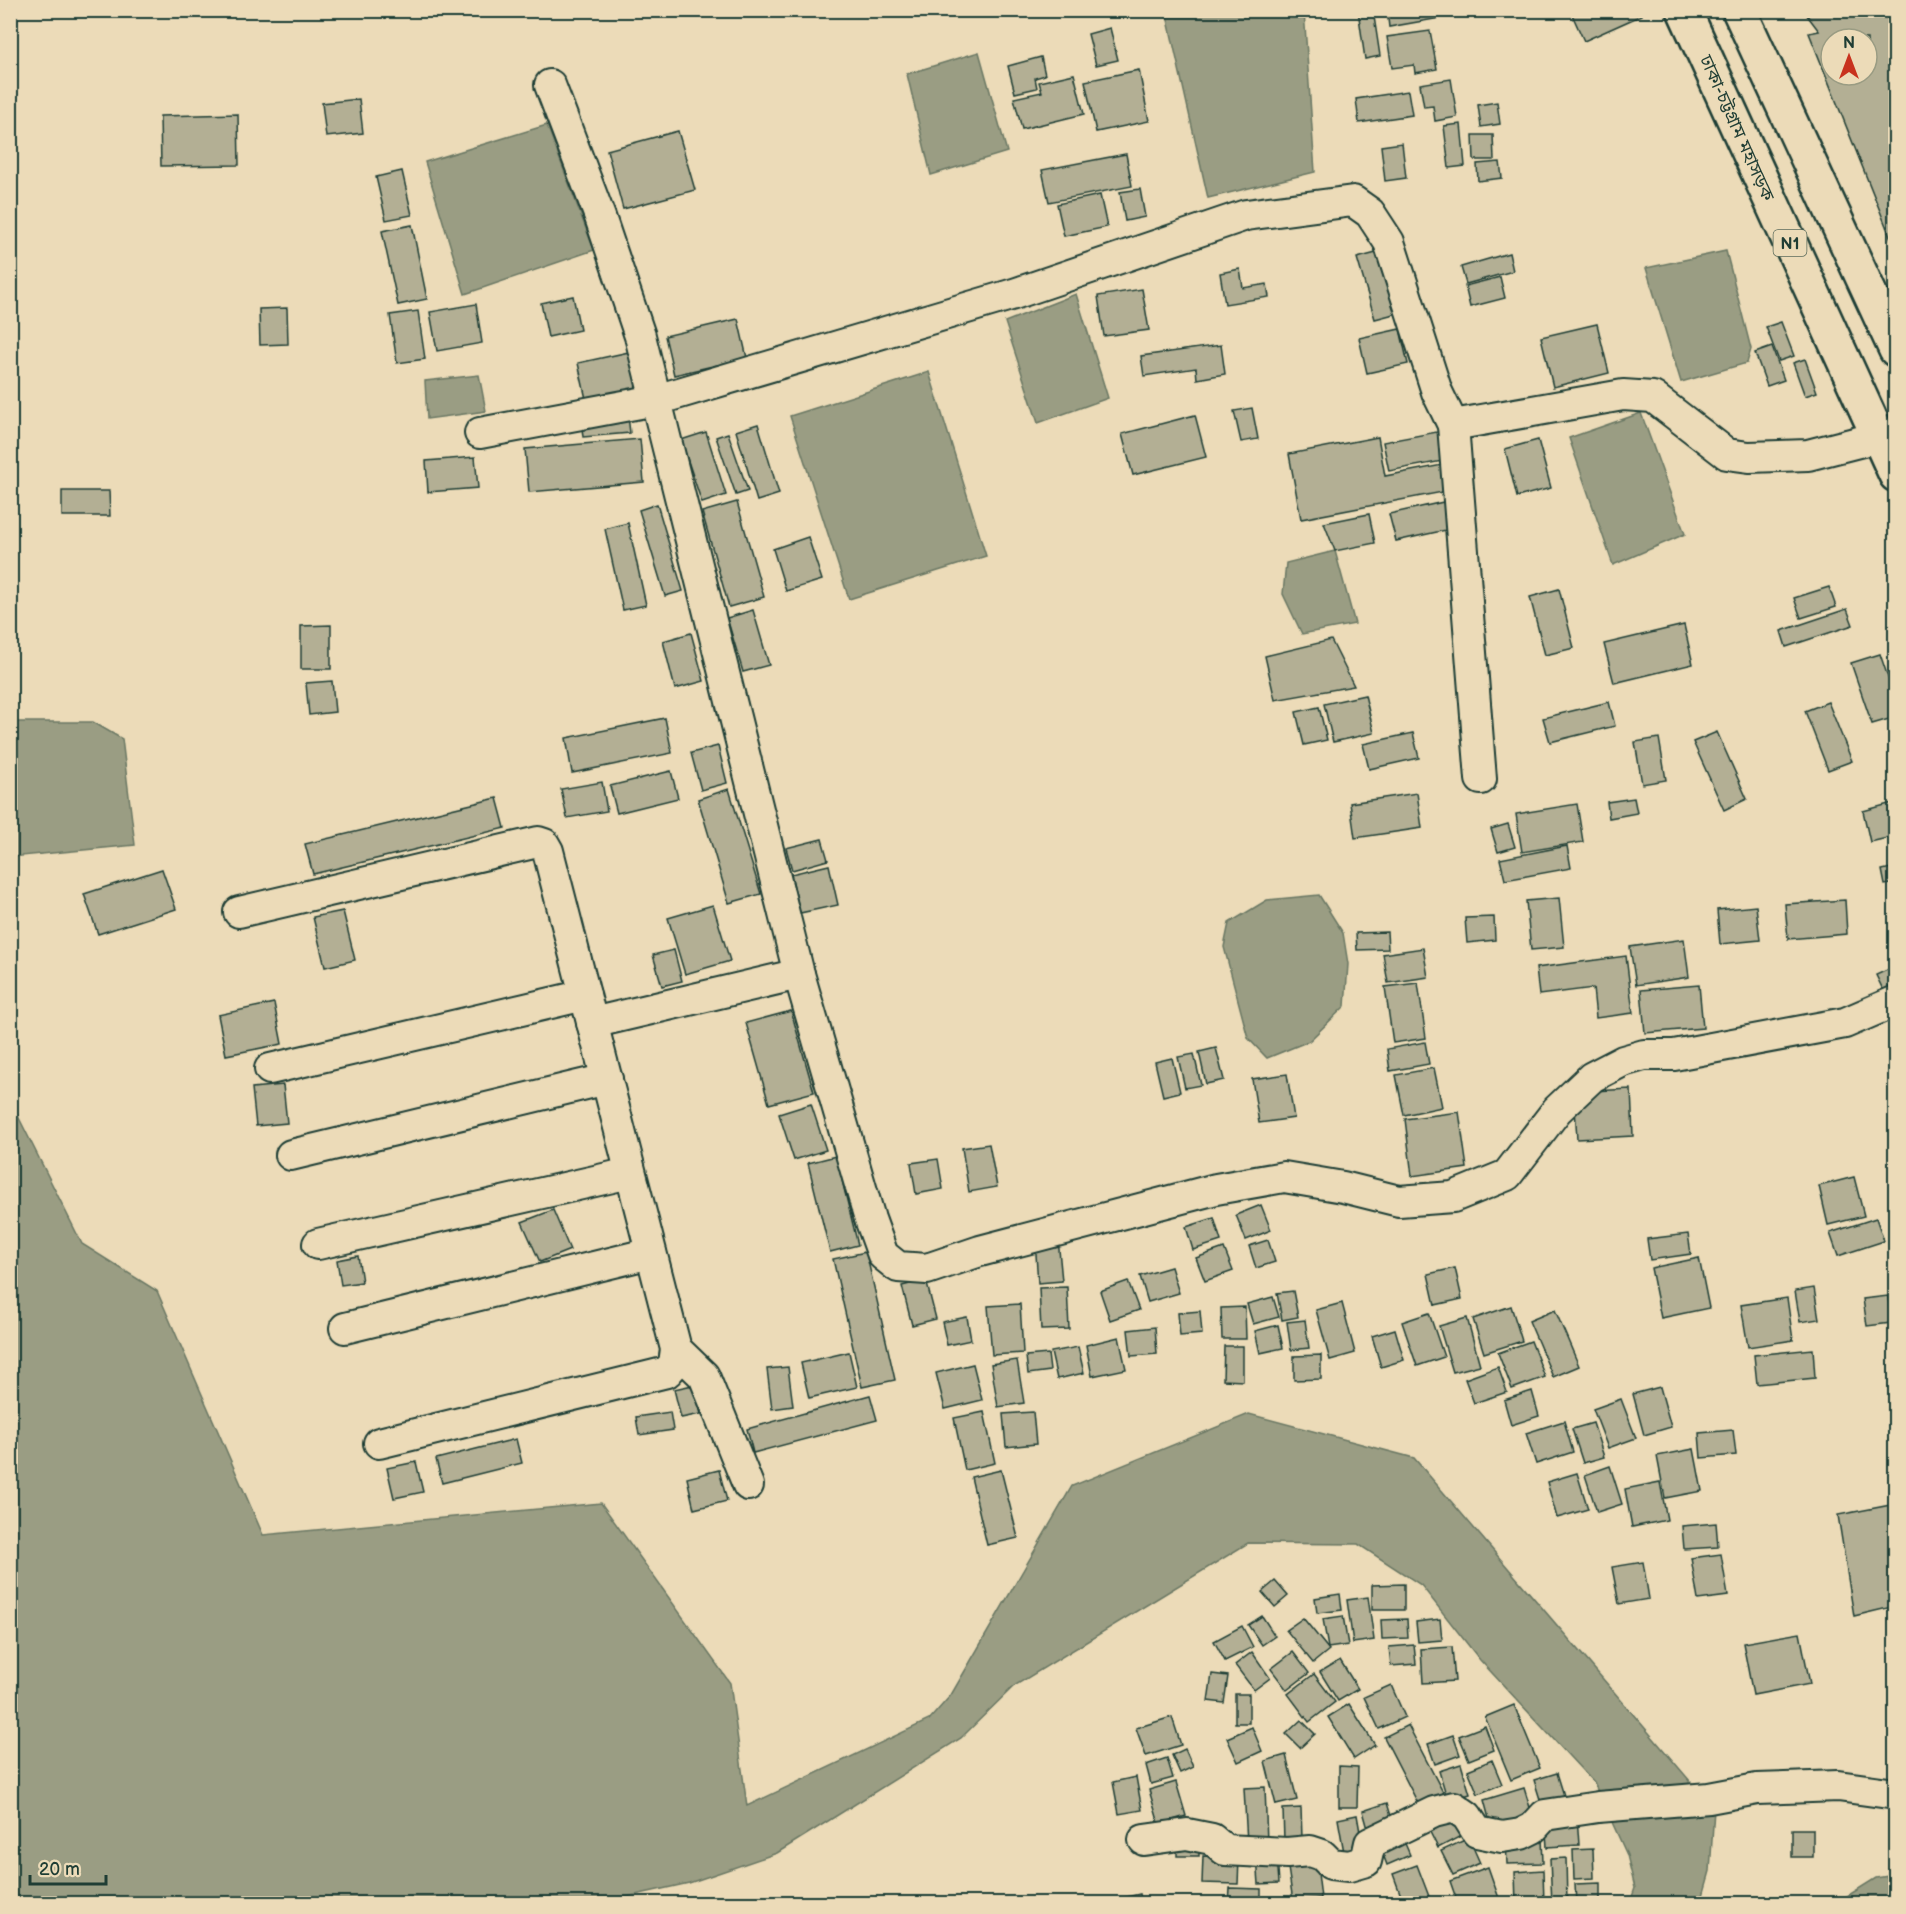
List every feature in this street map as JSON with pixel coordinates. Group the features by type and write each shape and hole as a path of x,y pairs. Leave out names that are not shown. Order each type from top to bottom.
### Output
{"highway":[{"name":"ঢাকা-চট্টগ্রাম মহাসড়ক","path":"1684,10 1896,475"},
{"path":"1740,10 1896,350"}],"street":[{"path":"550,85 636,326 800,975 883,1255 898,1267 927,1269 980,1251 1216,1189 1284,1177 1343,1187 1398,1201 1453,1197 1507,1175 1557,1110 1592,1077 1623,1060 1644,1055 1674,1055 1845,1023 1896,1001"},
{"path":"480,433 656,400 1014,294 1246,215 1353,201 1370,213 1389,242 1437,392 1453,425 1481,778"},
{"path":"1453,425 1623,395 1653,397 1727,454 1749,457 1808,455 1878,437"},
{"path":"238,912 538,842 544,844 549,851 676,1349 674,1364 667,1372 380,1443"},
{"path":"270,1070 589,1009 800,975"},
{"path":"291,1155 607,1079"},
{"path":"318,1244 630,1173"},
{"path":"345,1328 651,1254"},
{"path":"676,1349 705,1376 748,1485"},
{"path":"1144,1840 1188,1834 1212,1839 1225,1850 1287,1853 1310,1851 1322,1855 1331,1864 1349,1866 1366,1861 1370,1843 1434,1812 1454,1807 1467,1816 1477,1832 1502,1838 1521,1834 1533,1828 1545,1815 1598,1807 1709,1798 1757,1789 1838,1786 1896,1794"}],"shaded area":[{"path":"1166,11 1304,11 1315,172 1208,198"},
{"path":"979,52 1007,152 931,175 907,74"},
{"path":"547,125 594,250 465,294 425,162"},
{"path":"1726,251 1751,349 1747,363 1681,382 1646,268"},
{"path":"1076,294 1108,398 1038,423 1005,322"},
{"path":"929,372 986,556 849,599 790,416"},
{"path":"479,375 486,411 427,419 425,381"},
{"path":"1641,413 1685,534 1613,565 1569,438"},
{"path":"1335,551 1355,624 1302,634 1283,594 1286,563"},
{"path":"11,722 93,722 122,739 135,845 11,857"},
{"path":"1319,895 1343,933 1348,964 1345,1006 1309,1041 1267,1058 1248,1038 1224,947 1229,923 1267,900"},
{"path":"10,1100 82,1244 157,1291 263,1535 601,1503 730,1683 747,1806 929,1720 951,1695 1072,1486 1249,1414 1414,1458 1714,1809 1710,1871 1701,1903 1630,1903 1635,1888 1627,1855 1594,1783 1480,1660 1421,1585 1358,1544 1248,1543 1014,1686 961,1738 777,1853 689,1883 595,1904 11,1903"},
{"path":"1895,1875 1895,1903 1836,1903 1876,1878"}],"building":[{"path":"1358,10 1373,10 1380,56 1365,59"},
{"path":"1387,10 1462,10 1463,14 1389,27"},
{"path":"1570,10 1640,10 1642,15 1584,41"},
{"path":"1803,10 1896,10 1896,251 1831,87 1879,87 1879,27 1819,27 1819,31"},
{"path":"1110,28 1118,60 1096,65 1088,34"},
{"path":"1430,31 1437,69 1415,73 1414,65 1392,68 1387,37"},
{"path":"1819,31 1819,58 1809,33"},
{"path":"1041,57 1045,75 1035,78 1037,88 1015,93 1008,66"},
{"path":"1139,70 1149,121 1096,132 1085,81"},
{"path":"1074,74 1084,114 1022,129 1014,98 1042,92 1039,82"},
{"path":"1451,79 1457,117 1435,121 1433,106 1424,107 1420,84"},
{"path":"1408,91 1412,115 1359,123 1356,99"},
{"path":"359,99 363,133 326,137 322,103"},
{"path":"1497,102 1500,124 1481,127 1478,105"},
{"path":"238,114 239,165 161,166 160,116"},
{"path":"1461,124 1465,166 1449,168 1444,126"},
{"path":"678,131 695,190 623,209 607,150"},
{"path":"1473,135 1493,135 1494,160 1474,160"},
{"path":"1402,143 1406,178 1385,181 1381,146"},
{"path":"1126,154 1132,186 1049,202 1042,170"},
{"path":"1500,162 1502,178 1478,181 1477,164"},
{"path":"402,171 412,215 386,220 376,177"},
{"path":"1140,189 1145,217 1125,221 1120,192"},
{"path":"1100,195 1107,227 1064,236 1057,204"},
{"path":"412,225 427,299 398,305 382,231"},
{"path":"1380,252 1398,313 1375,319 1357,258"},
{"path":"1509,253 1513,271 1466,284 1461,267"},
{"path":"1240,269 1243,288 1267,284 1269,297 1225,304 1220,273"},
{"path":"1500,277 1505,298 1470,307 1465,286"},
{"path":"1142,289 1149,330 1104,336 1098,296"},
{"path":"573,296 580,330 548,337 541,303"},
{"path":"476,304 482,343 437,351 430,312"},
{"path":"287,308 288,344 260,345 259,309"},
{"path":"418,311 425,359 397,363 390,315"},
{"path":"738,319 747,358 674,375 665,336"},
{"path":"1781,322 1794,356 1779,361 1766,327"},
{"path":"1597,324 1609,373 1553,387 1541,337"},
{"path":"1400,329 1408,364 1367,373 1359,338"},
{"path":"1221,345 1225,374 1197,379 1196,368 1144,376 1141,356"},
{"path":"1772,347 1784,380 1767,386 1755,353"},
{"path":"629,352 637,388 586,399 578,363"},
{"path":"1805,359 1817,392 1805,396 1793,363"},
{"path":"1252,408 1258,439 1241,442 1234,411"},
{"path":"1195,415 1206,457 1133,475 1122,434"},
{"path":"628,416 630,433 583,437 581,420"},
{"path":"758,424 779,494 757,501 736,431"},
{"path":"1442,431 1448,460 1389,471 1383,442"},
{"path":"706,432 726,495 702,503 681,440"},
{"path":"728,433 748,491 736,495 716,437"},
{"path":"1378,437 1385,476 1442,465 1448,491 1301,519 1289,454"},
{"path":"640,439 644,482 529,492 525,449"},
{"path":"1538,440 1551,488 1517,497 1505,449"},
{"path":"475,457 478,488 428,492 426,461"},
{"path":"62,491 109,491 110,516 62,516"},
{"path":"1448,501 1455,528 1396,541 1389,514"},
{"path":"737,502 764,597 729,607 702,512"},
{"path":"657,504 683,591 665,596 639,510"},
{"path":"1369,514 1375,543 1335,551 1324,523"},
{"path":"628,523 646,605 623,610 605,529"},
{"path":"808,537 822,580 786,591 773,549"},
{"path":"1829,587 1836,607 1801,618 1794,598"},
{"path":"1559,589 1574,648 1545,655 1530,597"},
{"path":"1847,609 1853,625 1786,647 1781,631"},
{"path":"753,610 769,665 743,672 727,618"},
{"path":"331,625 331,669 301,669 301,626"},
{"path":"1684,625 1693,664 1614,683 1604,644"},
{"path":"691,633 704,681 675,689 663,641"},
{"path":"1331,640 1354,686 1275,700 1265,656"},
{"path":"1880,654 1896,701 1896,717 1872,724 1851,663"},
{"path":"332,681 335,712 309,715 306,683"},
{"path":"1365,695 1374,733 1333,742 1324,704"},
{"path":"1609,702 1615,726 1550,742 1543,718"},
{"path":"1828,702 1852,761 1828,770 1805,711"},
{"path":"1319,707 1327,740 1304,745 1296,712"},
{"path":"665,718 672,753 572,773 566,738"},
{"path":"1717,732 1747,799 1724,810 1693,742"},
{"path":"1413,733 1419,758 1369,769 1363,744"},
{"path":"1659,738 1666,780 1642,784 1635,742"},
{"path":"718,746 727,783 701,790 691,753"},
{"path":"671,771 678,798 617,813 610,786"},
{"path":"602,782 607,811 567,818 561,789"},
{"path":"729,789 761,894 729,903 698,799"},
{"path":"1417,793 1422,828 1355,838 1350,803"},
{"path":"497,798 505,828 313,874 305,844"},
{"path":"1634,798 1637,813 1609,818 1607,802"},
{"path":"1896,802 1896,836 1870,842 1863,811"},
{"path":"1577,804 1583,842 1522,852 1516,814"},
{"path":"1508,824 1515,847 1498,852 1491,829"},
{"path":"822,839 828,860 792,870 786,848"},
{"path":"1567,846 1571,868 1505,880 1500,859"},
{"path":"829,865 838,905 800,913 791,874"},
{"path":"1896,867 1896,883 1885,885 1882,870"},
{"path":"162,869 176,909 98,934 84,894"},
{"path":"1559,898 1564,947 1531,950 1526,901"},
{"path":"1845,900 1847,934 1788,939 1785,904"},
{"path":"713,905 730,961 685,974 668,918"},
{"path":"1756,906 1760,940 1720,944 1717,910"},
{"path":"343,911 355,960 325,967 313,917"},
{"path":"1494,917 1495,940 1467,943 1465,918"},
{"path":"1387,932 1388,949 1357,950 1356,933"},
{"path":"1684,939 1689,977 1636,985 1630,947"},
{"path":"1423,948 1428,977 1388,983 1383,954"},
{"path":"674,950 682,981 662,986 653,955"},
{"path":"1626,956 1633,1013 1596,1018 1593,988 1539,995 1536,968"},
{"path":"1896,966 1896,994 1887,998 1876,975"},
{"path":"1418,983 1426,1038 1393,1043 1385,987"},
{"path":"1699,985 1703,1028 1645,1033 1641,990"},
{"path":"274,1003 282,1044 226,1055 218,1015"},
{"path":"791,1011 814,1092 769,1104 746,1023"},
{"path":"1425,1042 1429,1064 1390,1071 1387,1049"},
{"path":"1216,1048 1224,1080 1206,1084 1199,1052"},
{"path":"1194,1054 1201,1085 1185,1088 1178,1057"},
{"path":"1172,1058 1180,1092 1163,1096 1155,1062"},
{"path":"1434,1068 1442,1107 1404,1115 1396,1075"},
{"path":"1287,1074 1294,1118 1259,1123 1252,1079"},
{"path":"283,1085 287,1123 256,1126 252,1088"},
{"path":"1631,1089 1633,1136 1577,1139 1574,1092"},
{"path":"811,1104 826,1150 794,1160 779,1114"},
{"path":"1459,1112 1467,1168 1412,1176 1405,1119"},
{"path":"989,1144 997,1187 969,1192 962,1148"},
{"path":"836,1156 858,1245 830,1252 808,1163"},
{"path":"938,1159 943,1189 916,1194 911,1163"},
{"path":"1854,1177 1864,1216 1828,1225 1819,1186"},
{"path":"1261,1205 1271,1230 1246,1240 1236,1215"},
{"path":"553,1210 570,1250 540,1262 522,1222"},
{"path":"1214,1218 1221,1241 1193,1250 1186,1227"},
{"path":"1876,1218 1884,1241 1838,1256 1830,1233"},
{"path":"1688,1234 1691,1254 1650,1260 1647,1239"},
{"path":"1058,1239 1062,1281 1038,1283 1035,1240"},
{"path":"1268,1240 1275,1262 1256,1268 1249,1246"},
{"path":"1224,1248 1233,1271 1205,1281 1196,1258"},
{"path":"866,1252 895,1380 862,1387 833,1259"},
{"path":"358,1256 362,1282 341,1285 337,1260"},
{"path":"1699,1258 1709,1308 1661,1318 1651,1268"},
{"path":"1171,1267 1179,1293 1148,1302 1140,1276"},
{"path":"1455,1268 1462,1299 1435,1305 1428,1274"},
{"path":"926,1280 936,1319 912,1325 902,1286"},
{"path":"1128,1281 1139,1310 1110,1320 1100,1291"},
{"path":"1067,1287 1069,1329 1041,1330 1039,1288"},
{"path":"1814,1288 1819,1319 1800,1322 1795,1291"},
{"path":"1293,1291 1298,1317 1282,1320 1277,1293"},
{"path":"1888,1296 1891,1323 1867,1326 1863,1299"},
{"path":"1273,1297 1279,1317 1253,1324 1247,1304"},
{"path":"1787,1298 1793,1340 1748,1347 1741,1305"},
{"path":"1342,1303 1355,1353 1330,1360 1316,1310"},
{"path":"1020,1304 1023,1353 992,1355 988,1306"},
{"path":"1511,1306 1522,1341 1484,1353 1473,1319"},
{"path":"1245,1307 1246,1339 1222,1339 1221,1308"},
{"path":"1555,1310 1579,1366 1553,1377 1529,1321"},
{"path":"1200,1311 1202,1334 1180,1336 1178,1313"},
{"path":"1429,1313 1444,1357 1417,1366 1402,1322"},
{"path":"967,1317 971,1340 947,1345 942,1322"},
{"path":"1467,1318 1480,1365 1453,1372 1439,1326"},
{"path":"1305,1320 1309,1348 1291,1350 1287,1322"},
{"path":"1278,1325 1283,1348 1260,1353 1255,1331"},
{"path":"1155,1327 1157,1354 1131,1356 1128,1330"},
{"path":"1395,1329 1404,1360 1381,1367 1372,1336"},
{"path":"1119,1337 1126,1369 1092,1376 1086,1345"},
{"path":"1531,1341 1545,1377 1512,1389 1498,1353"},
{"path":"1224,1346 1243,1346 1243,1381 1223,1380"},
{"path":"1078,1347 1084,1373 1057,1379 1051,1352"},
{"path":"1813,1349 1815,1378 1757,1384 1754,1355"},
{"path":"849,1352 857,1387 809,1398 801,1363"},
{"path":"1048,1354 1050,1371 1028,1374 1026,1356"},
{"path":"1321,1355 1321,1379 1294,1380 1294,1356"},
{"path":"1017,1360 1024,1403 998,1407 991,1364"},
{"path":"973,1364 982,1400 945,1409 936,1373"},
{"path":"788,1367 793,1406 772,1409 767,1369"},
{"path":"1498,1367 1507,1392 1474,1403 1465,1379"},
{"path":"693,1385 701,1414 681,1418 674,1389"},
{"path":"1660,1387 1671,1427 1644,1435 1633,1394"},
{"path":"1532,1391 1539,1416 1511,1425 1504,1400"},
{"path":"870,1395 877,1420 753,1453 747,1429"},
{"path":"1621,1399 1636,1438 1608,1448 1593,1409"},
{"path":"670,1412 673,1430 639,1435 636,1417"},
{"path":"984,1412 995,1463 965,1470 954,1418"},
{"path":"1033,1412 1036,1444 1006,1447 1003,1414"},
{"path":"1564,1421 1573,1452 1536,1464 1526,1433"},
{"path":"1593,1423 1604,1457 1583,1463 1572,1429"},
{"path":"1733,1430 1736,1455 1701,1458 1699,1433"},
{"path":"516,1439 522,1463 442,1483 436,1459"},
{"path":"1694,1449 1702,1491 1665,1498 1657,1456"},
{"path":"416,1462 423,1492 394,1498 387,1468"},
{"path":"1610,1466 1622,1504 1597,1512 1585,1475"},
{"path":"719,1470 727,1501 694,1509 687,1478"},
{"path":"1001,1470 1018,1538 987,1545 971,1477"},
{"path":"1577,1473 1588,1509 1557,1518 1547,1482"},
{"path":"1660,1482 1667,1520 1632,1527 1625,1489"},
{"path":"1896,1504 1896,1606 1854,1616 1838,1515"},
{"path":"1716,1523 1718,1547 1684,1549 1682,1526"},
{"path":"1721,1554 1728,1596 1698,1600 1691,1558"},
{"path":"1643,1562 1649,1599 1619,1604 1612,1567"},
{"path":"1275,1581 1288,1596 1275,1607 1262,1592"},
{"path":"1404,1584 1404,1610 1372,1610 1372,1585"},
{"path":"1340,1594 1342,1610 1317,1613 1315,1598"},
{"path":"1368,1597 1374,1640 1353,1643 1347,1600"},
{"path":"1262,1616 1275,1636 1262,1645 1248,1625"},
{"path":"1343,1616 1348,1645 1328,1648 1323,1619"},
{"path":"1303,1618 1329,1650 1313,1663 1286,1630"},
{"path":"1407,1619 1408,1638 1382,1639 1381,1620"},
{"path":"1440,1619 1442,1640 1418,1642 1416,1622"},
{"path":"1242,1626 1253,1647 1225,1661 1214,1641"},
{"path":"1800,1633 1810,1684 1753,1695 1743,1643"},
{"path":"1414,1645 1416,1664 1391,1666 1389,1647"},
{"path":"1452,1647 1455,1681 1423,1683 1421,1649"},
{"path":"1252,1652 1270,1678 1254,1690 1235,1665"},
{"path":"1293,1652 1309,1673 1287,1690 1271,1669"},
{"path":"1340,1660 1358,1689 1338,1701 1320,1672"},
{"path":"1212,1674 1228,1676 1224,1703 1208,1701"},
{"path":"1314,1674 1335,1702 1309,1722 1288,1694"},
{"path":"1391,1685 1405,1717 1379,1729 1364,1697"},
{"path":"1235,1694 1249,1694 1249,1723 1235,1723"},
{"path":"1349,1704 1375,1745 1354,1759 1328,1717"},
{"path":"1514,1705 1540,1768 1511,1780 1485,1717"},
{"path":"1172,1717 1181,1745 1146,1756 1136,1728"},
{"path":"1301,1720 1315,1734 1300,1748 1286,1734"},
{"path":"1408,1725 1446,1798 1422,1811 1384,1737"},
{"path":"1485,1726 1494,1750 1469,1760 1459,1736"},
{"path":"1252,1727 1262,1751 1238,1762 1227,1738"},
{"path":"1453,1735 1460,1755 1435,1764 1428,1744"},
{"path":"1185,1749 1193,1767 1180,1773 1172,1755"},
{"path":"1286,1755 1297,1800 1276,1805 1265,1761"},
{"path":"1167,1758 1173,1778 1151,1784 1146,1765"},
{"path":"1492,1760 1502,1784 1478,1794 1468,1770"},
{"path":"1461,1764 1470,1794 1448,1801 1439,1771"},
{"path":"1339,1766 1358,1767 1357,1807 1339,1807"},
{"path":"1557,1773 1566,1802 1543,1809 1534,1780"},
{"path":"1136,1777 1142,1810 1119,1814 1113,1782"},
{"path":"1176,1782 1186,1816 1159,1824 1149,1790"},
{"path":"1265,1787 1267,1843 1247,1843 1244,1788"},
{"path":"1524,1788 1532,1814 1491,1826 1484,1800"},
{"path":"1387,1803 1395,1829 1370,1836 1363,1811"},
{"path":"1301,1808 1302,1839 1284,1840 1283,1809"},
{"path":"1451,1811 1463,1835 1438,1848 1426,1824"},
{"path":"1357,1815 1364,1855 1345,1858 1338,1819"},
{"path":"1577,1816 1579,1845 1547,1847 1545,1817"},
{"path":"1792,1829 1813,1829 1813,1857 1792,1857"},
{"path":"1400,1832 1410,1855 1387,1865 1378,1841"},
{"path":"1177,1837 1199,1837 1199,1856 1177,1856"},
{"path":"1469,1838 1480,1863 1453,1875 1441,1851"},
{"path":"1542,1838 1543,1863 1507,1864 1506,1840"},
{"path":"1593,1849 1594,1878 1574,1879 1573,1850"},
{"path":"1203,1856 1239,1858 1238,1884 1202,1883"},
{"path":"1277,1856 1279,1883 1259,1884 1257,1857"},
{"path":"1316,1857 1321,1898 1293,1901 1287,1861"},
{"path":"1566,1858 1567,1904 1552,1904 1550,1859"},
{"path":"1417,1865 1430,1899 1418,1904 1404,1904 1393,1874"},
{"path":"1488,1867 1501,1904 1458,1904 1450,1881"},
{"path":"1543,1870 1544,1904 1516,1904 1515,1872"},
{"path":"1600,1883 1600,1904 1576,1904 1575,1884"},
{"path":"1230,1888 1261,1889 1261,1904 1229,1904"},
{"path":"1140,1894 1142,1904 1097,1904"}]}
